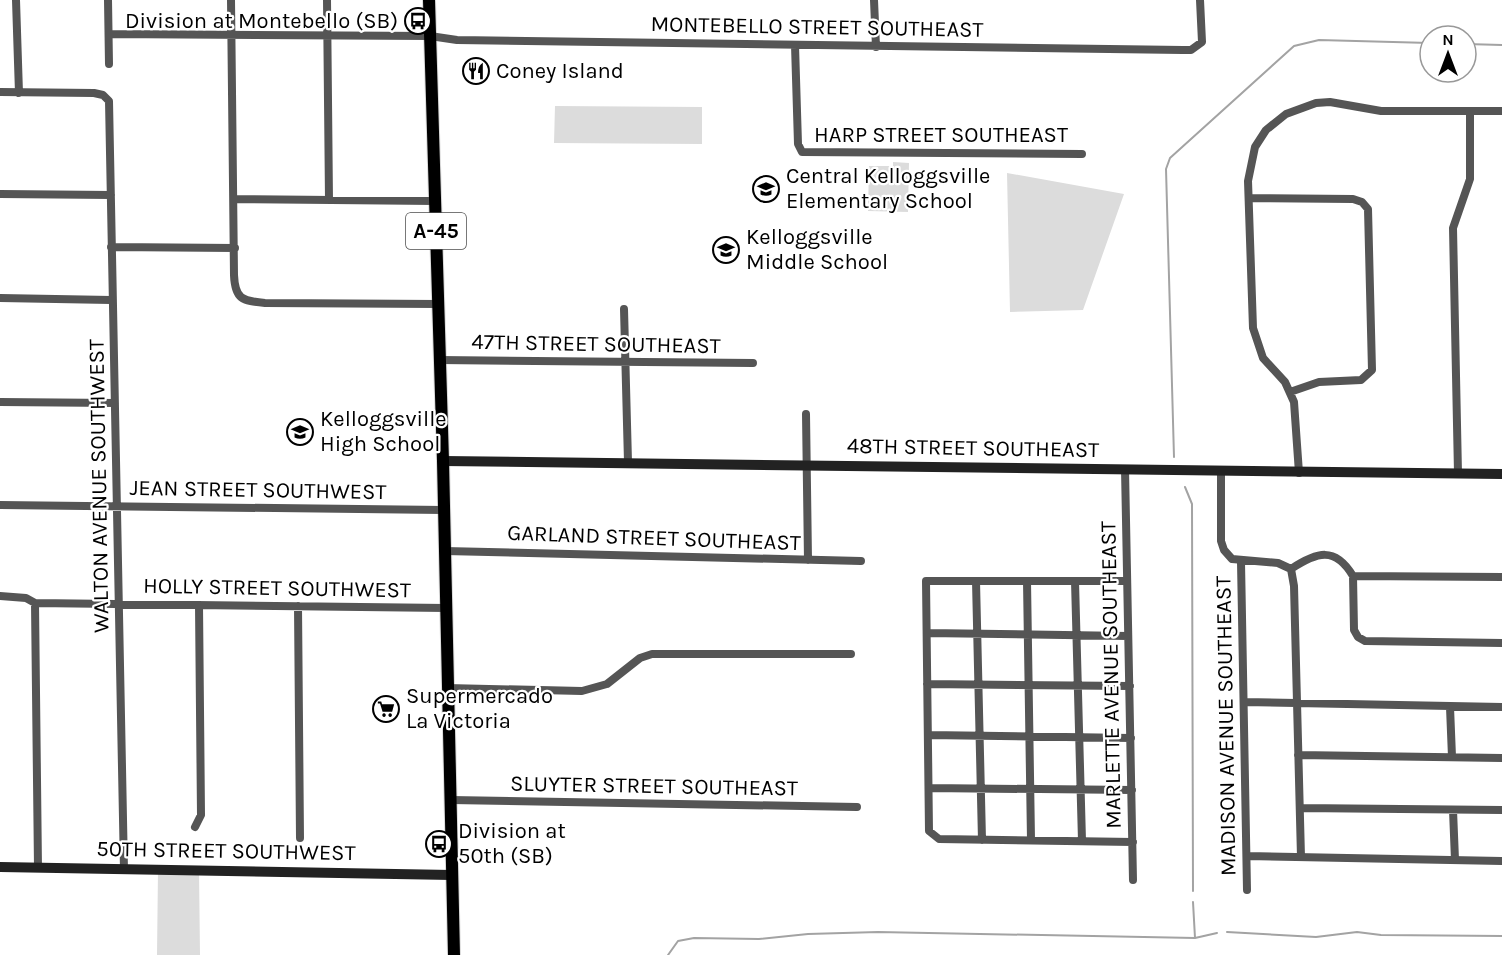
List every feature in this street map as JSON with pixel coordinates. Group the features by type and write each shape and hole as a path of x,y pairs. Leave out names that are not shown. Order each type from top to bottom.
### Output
{"main road":[{"name":"A-45","path":"429,0 443,461 454,955"}],"street":[{"path":"0,92 19,93 16,0"},
{"path":"108,0 109,64"},
{"path":"231,0 235,290 239,296 249,302 265,303 438,304"},
{"path":"327,0 329,200"},
{"path":"874,0 876,47"},
{"name":"MONTEBELLO STREET SOUTHEAST","path":"109,34 231,33 430,36 457,40 1191,50 1202,42 1200,0"},
{"name":"HARP STREET SOUTHEAST","path":"795,45 800,151 1082,154"},
{"name":"WALTON AVENUE SOUTHWEST","path":"19,93 93,93 103,95 109,101 111,300 118,506 124,870"},
{"path":"1299,473 1297,417 1290,392 1263,358 1254,335 1249,198 1251,159 1266,130 1286,114 1308,104 1324,102 1368,111 1502,111"},
{"path":"1458,473 1453,228 1470,178 1470,111"},
{"path":"0,194 111,195"},
{"path":"1249,198 1347,199 1362,202 1368,212 1372,370 1361,380 1319,382 1290,392"},
{"path":"235,199 435,201"},
{"path":"111,247 235,248"},
{"path":"0,298 111,300"},
{"path":"624,309 628,462"},
{"name":"47TH STREET SOUTHEAST","path":"439,360 753,363"},
{"path":"0,402 115,403"},
{"path":"806,414 808,560"},
{"name":"48TH STREET SOUTHEAST","path":"443,461 1502,474"},
{"name":"MARLETTE AVENUE SOUTHEAST","path":"1125,469 1133,880"},
{"path":"1221,471 1221,541 1227,555 1241,562 1278,563 1291,569"},
{"name":"JEAN STREET SOUTHWEST","path":"0,505 443,510"},
{"name":"GARLAND STREET SOUTHEAST","path":"445,551 861,561"},
{"path":"1291,569 1314,555 1335,556 1345,563 1353,576 1354,630 1358,637 1365,641 1502,643"},
{"name":"MADISON AVENUE SOUTHEAST","path":"1241,562 1248,890"},
{"path":"1291,569 1294,586 1301,857"},
{"path":"1353,576 1502,577"},
{"path":"1127,581 926,581 929,831 939,839 1133,842"},
{"path":"976,581 982,840"},
{"path":"1027,581 1031,840"},
{"path":"1076,581 1082,841"},
{"name":"HOLLY STREET SOUTHWEST","path":"0,596 26,598 35,603 446,608"},
{"path":"35,603 38,868"},
{"path":"195,827 201,815 199,605"},
{"path":"298,606 300,838"},
{"path":"927,633 1128,636"},
{"path":"447,688 582,691 607,684 640,658 652,654 850,654"},
{"path":"927,684 1130,686"},
{"path":"1244,702 1502,707"},
{"path":"1450,707 1452,757"},
{"path":"928,735 1131,738"},
{"path":"1298,755 1502,758"},
{"path":"929,788 1132,790"},
{"name":"SLUYTER STREET SOUTHEAST","path":"451,801 857,807"},
{"path":"1300,808 1502,810"},
{"path":"1453,810 1455,860"},
{"path":"1247,856 1502,861"},
{"name":"50TH STREET SOUTHWEST","path":"0,867 452,874"}],"shaded area":[{"path":"555,106 702,107 702,144 554,143"},
{"path":"893,162 909,163 908,212 868,211 869,166 893,166"},
{"path":"1007,173 1124,194 1083,310 1010,312"},
{"path":"158,870 199,871 200,955 157,955"}],"waterway":[{"path":"1174,457 1166,169 1170,158 1294,46 1319,40 1418,43"},
{"path":"1478,44 1502,45"},
{"path":"1185,487 1192,504 1193,891"},
{"path":"1193,902 1195,938"},
{"path":"668,955 678,941 694,938 759,939 808,934 878,932 1195,938 1217,933"},
{"path":"1227,932 1316,937 1357,932 1381,935 1502,936"}],"place":[{"name":"Division at Montebello (SB)","path":"418,21"},
{"name":"Coney Island","path":"476,71"},
{"name":"Central Kelloggsville Elementary School","path":"766,189"},
{"name":"Kelloggsville Middle School","path":"726,250"},
{"name":"Kelloggsville High School","path":"300,432"},
{"name":"Supermercado La Victoria","path":"386,709"},
{"name":"Division at 50th (SB)","path":"439,844"}]}
